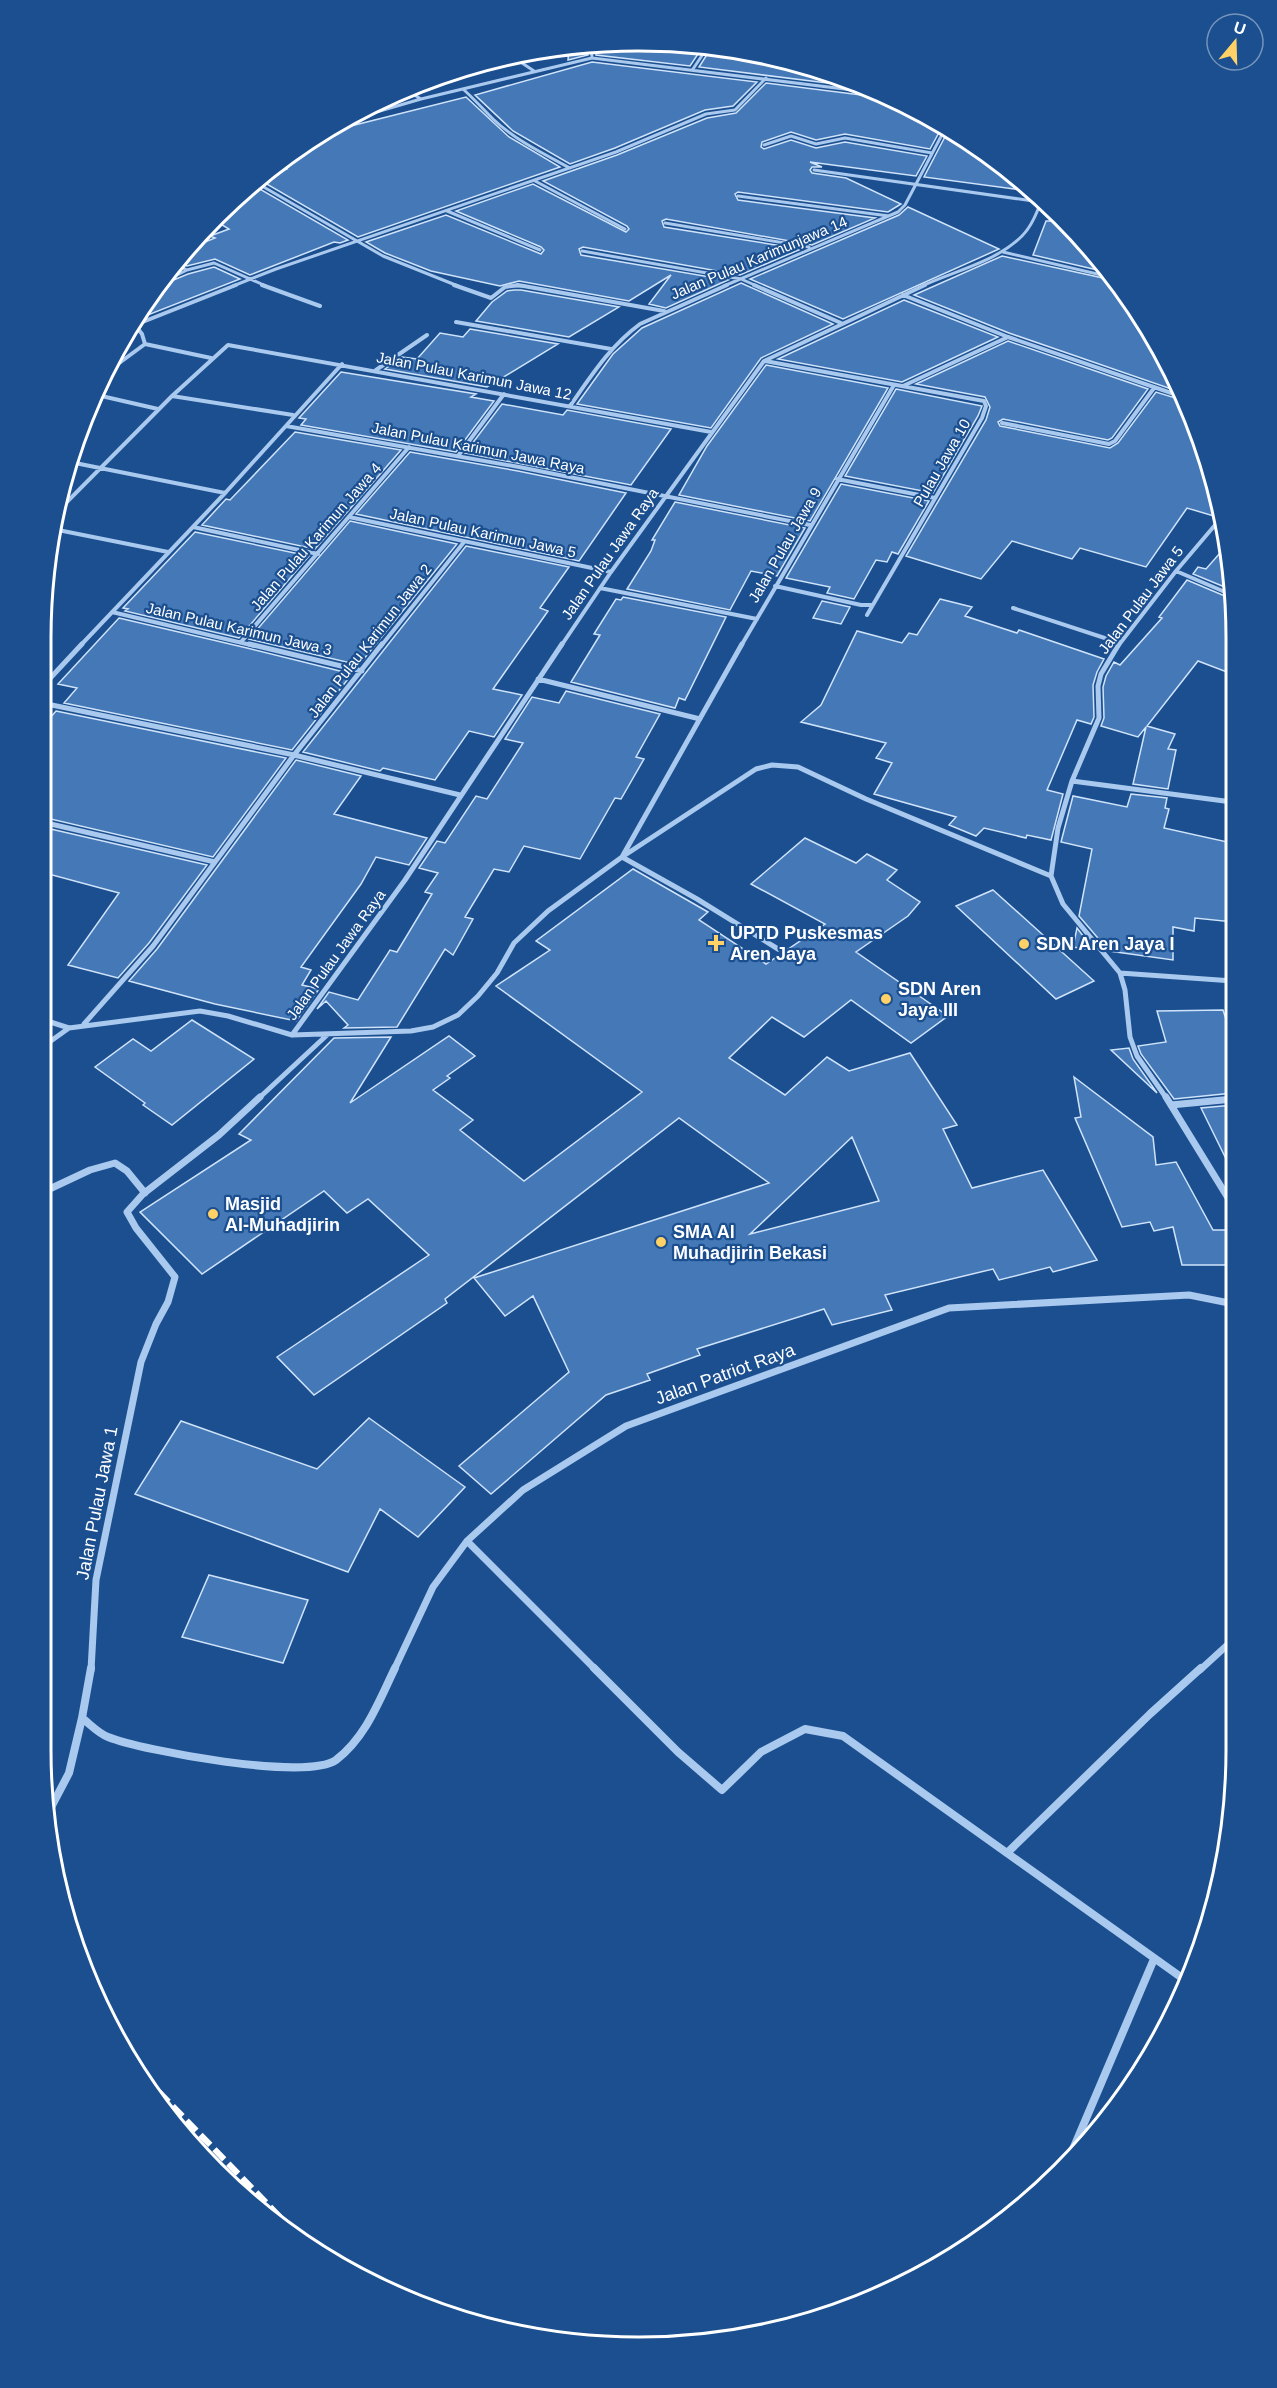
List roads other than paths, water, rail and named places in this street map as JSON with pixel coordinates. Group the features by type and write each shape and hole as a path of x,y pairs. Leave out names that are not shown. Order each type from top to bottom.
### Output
{"street":[{"path":"592,53 592,58"},
{"path":"693,69 703,55"},
{"path":"384,110 592,58 845,89"},
{"path":"521,63 534,71"},
{"path":"146,319 249,280 535,181 706,114 735,110 766,78"},
{"path":"463,89 484,107 493,119 530,146 570,168"},
{"path":"415,96 421,99"},
{"path":"764,145 791,136 816,144 845,138 932,153"},
{"name":"Jalan Pulau Karimunjawa 14","path":"570,406 611,349 626,333 664,311 889,216 903,208 941,136"},
{"path":"814,170 1027,198"},
{"path":"535,181 624,229"},
{"path":"263,187 383,256 484,297 492,298 505,287 518,285 664,311"},
{"path":"738,196 889,216"},
{"name":"Jalan Pulau Jawa Raya","path":"292,1035 405,880 611,572 764,361 841,323 1003,252 1023,235 1038,208"},
{"path":"447,211 540,250"},
{"path":"665,223 812,247"},
{"path":"582,251 741,279 841,323"},
{"path":"1003,252 1100,275"},
{"path":"177,275 211,262 249,280 320,306"},
{"path":"183,268 187,270"},
{"path":"903,295 1008,337 1172,393"},
{"path":"456,322 611,349"},
{"path":"139,330 145,344"},
{"path":"376,370 427,335"},
{"path":"903,386 1008,337"},
{"path":"121,361 145,344 211,358"},
{"name":"Jalan Pulau Karimun Jawa 12","path":"211,358 224,347 233,344 711,432"},
{"path":"67,501 211,358"},
{"name":"Pulau Jawa 10","path":"764,361 978,398 984,401 986,406 982,418 867,615"},
{"path":"51,677 225,493 342,364"},
{"name":"Jalan Pulau Jawa 9","path":"622,857 810,525 894,385"},
{"path":"1002,423 1109,444 1115,441 1154,388"},
{"path":"458,456 504,394"},
{"path":"104,396 158,410"},
{"path":"172,396 294,415"},
{"name":"Jalan Pulau Karimun Jawa Raya","path":"286,426 458,456 810,525"},
{"name":"Jalan Pulau Karimun Jawa 4","path":"242,642 409,447"},
{"path":"78,464 225,493"},
{"path":"837,479 935,498"},
{"name":"Jalan Pulau Karimun Jawa 5","path":"349,517 611,572"},
{"name":"Jalan Pulau Jawa 5","path":"1050,876 1058,828 1072,781 1099,718 1098,686 1101,674 1120,643 1215,525"},
{"path":"193,527 318,554"},
{"path":"61,531 168,552"},
{"name":"Jalan Pulau Karimun Jawa 2","path":"83,1025 153,946 294,755 464,542"},
{"path":"1176,571 1224,591"},
{"path":"775,586 861,605 873,605"},
{"path":"600,588 757,619"},
{"path":"1013,608 1120,643"},
{"name":"Jalan Pulau Karimun Jawa 3","path":"112,612 362,670"},
{"path":"538,679 700,719"},
{"path":"51,705 294,755 460,795"},
{"path":"51,1041 69,1028 83,1025 200,1011 228,1016 292,1035 411,1031 433,1027 458,1015 497,973 514,943 533,924 622,857 756,769 772,765 788,765 809,771 866,799 1050,876 1063,904 1120,973 1125,990 1130,1037 1137,1056 1171,1105 1226,1195"},
{"path":"1072,781 1226,801"},
{"path":"51,824 215,862"},
{"path":"622,857 697,899 778,949"},
{"path":"1120,973 1226,981"},
{"path":"51,1022 69,1028"},
{"path":"51,1188 112,1162 120,1166 145,1193 220,1134 327,1035"},
{"path":"1171,1105 1226,1100"},
{"name":"Jalan Pulau Jawa 1","path":"82,1718 93,1659 96,1580 141,1362 147,1344 174,1288 175,1277 136,1228 128,1212 130,1206 145,1193"},
{"name":"Jalan Patriot Raya","path":"82,1718 105,1736 206,1759 290,1769 335,1761 367,1727 433,1587 467,1541 523,1490 626,1426 949,1308 1189,1295 1226,1302"},
{"path":"467,1541 678,1752 722,1790 761,1752 805,1729 843,1736 1180,1977"},
{"path":"1007,1853 1150,1714 1226,1646"},
{"path":"54,1803 69,1773 82,1718"},
{"path":"1077,2141 1154,1959"}],"railway":[{"path":"168,2101 271,2208"}],"place":[{"name":"UPTD Puskesmas Aren Jaya","path":"716,943"},
{"name":"SDN Aren Jaya I","path":"1024,944"},
{"name":"SDN Aren Jaya III","path":"886,999"},
{"name":"Masjid Al-Muhadjirin","path":"213,1214"},
{"name":"SMA Al Muhadjirin Bekasi","path":"661,1242"}]}
